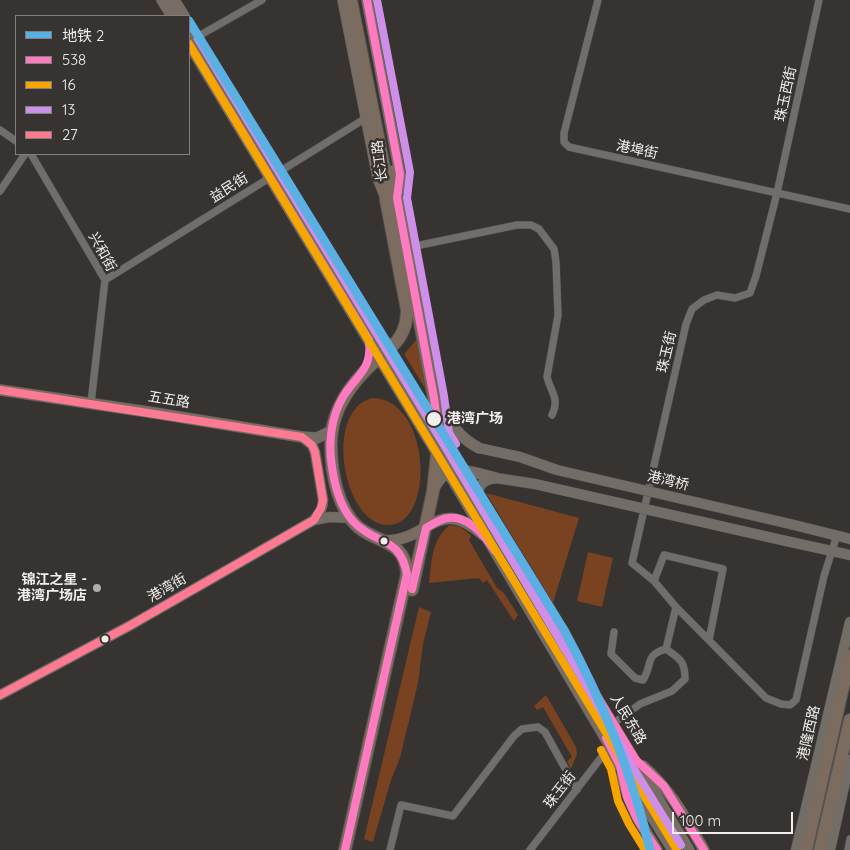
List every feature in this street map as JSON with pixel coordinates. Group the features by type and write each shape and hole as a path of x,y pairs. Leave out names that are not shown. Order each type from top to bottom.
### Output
{"highway":[{"path":"351,0 371,85"},
{"path":"358,0 391,199"},
{"name":"长江路","path":"354,850 426,528 438,455 439,436 434,398 406,248 391,199"},
{"name":"长江路","path":"350,518 336,486 331,456 331,431 335,414 344,397 365,371 398,341 404,333 407,322 407,310 391,199"},
{"path":"345,850 407,574 404,557 393,545 359,528 350,518"},
{"path":"806,850 850,656"},
{"path":"820,850 850,720"}],"main road":[{"path":"162,0 171,15"},
{"path":"174,0 183,15"},
{"path":"343,0 378,178 391,199"},
{"name":"长江路","path":"367,0 400,174 391,199"},
{"path":"191,45 373,338 439,436 454,472"},
{"path":"365,371 373,338"},
{"path":"384,355 438,455 454,472"},
{"name":"五五路","path":"0,390 302,437 317,438 331,431"},
{"path":"434,398 458,433 468,442 479,448"},
{"path":"302,437 312,445 315,452 323,500 320,513 314,520"},
{"name":"港湾桥","path":"479,448 520,457 557,470 850,539"},
{"path":"432,491 443,476 454,472 496,478 535,484 850,555"},
{"name":"人民东路","path":"454,472 477,501 689,850"},
{"name":"人民东路","path":"454,472 489,542 620,766 673,850"},
{"path":"477,501 479,486 487,479 496,478"},
{"name":"港湾街","path":"0,695 131,624 314,520 330,517 350,518"},
{"path":"385,541 407,538 437,521 458,518 489,542"},
{"name":"港隆西路","path":"796,850 850,622"},
{"path":"636,760 664,786 704,850"},
{"path":"830,850 850,760"},
{"path":"620,766 627,796 637,819 657,850"}],"street":[{"path":"191,45 262,0"},
{"name":"港埠街","path":"598,0 564,133 564,142 569,147 850,209"},
{"name":"珠玉西街","path":"777,193 819,0"},
{"name":"益民街","path":"105,280 366,118"},
{"path":"0,130 15,140"},
{"path":"0,191 24,155"},
{"name":"兴和街","path":"32,155 105,280 91,403"},
{"name":"珠玉街","path":"654,581 632,564 686,324 692,309 704,300 717,295 735,298 750,293 777,193"},
{"path":"406,248 517,225 531,225 539,229 547,238 554,249 556,262 558,315 547,377 549,387 556,398 556,408 552,415"},
{"path":"709,640 724,569 664,555 654,581 676,607 766,698 781,704 790,705 796,700 824,576 837,535"},
{"path":"666,649 676,607"},
{"path":"614,632 611,654 635,678 643,680 649,659 656,652 666,649"},
{"path":"618,720 640,704 672,691 685,679 685,667 681,660 666,649"},
{"path":"390,850 401,805 453,816 514,736 522,729 538,727 545,732 577,790"},
{"name":"珠玉街","path":"530,850 610,746"},
{"path":"848,850 850,839"}],"shaded area":[{"path":"418,338 426,390 404,354"},
{"name":"港湾广场","path":"372,398 392,403 406,418 416,438 420,461 420,484 414,505 404,519 389,525 373,521 360,508 351,489 345,467 344,444 347,424 357,407"},
{"path":"486,493 579,518 553,603"},
{"path":"450,525 462,528 471,536 469,540 497,588 504,593 518,615 514,621 487,580 483,583 479,578 429,583 436,544 439,537"},
{"path":"588,552 613,558 602,607 577,601"},
{"path":"419,607 431,612 423,644 418,683 400,758 391,780 373,842 364,839"},
{"path":"546,695 576,747 577,754 571,769 567,761 572,757 543,707 537,710 534,706"}],"metro line":[{"name":"2","path":"190,23 564,630 591,683 625,765 650,850"}],"transit line":[{"name":"538","path":"367,0 400,174 397,198 434,398 439,436 636,760 664,786 704,850"},
{"name":"13","path":"377,0 410,172 407,198 444,396 449,433 456,444"},
{"name":"13","path":"198,39 447,450 629,761 681,845"},
{"name":"538","path":"190,46 369,340 366,366 343,397 333,422 330,449 333,475 337,491 347,514 366,532 394,548 404,562 407,574 345,850"},
{"name":"16","path":"190,46 677,850"},
{"name":"27","path":"0,390 302,437 312,445 315,452 323,500 314,520 131,625 0,695"},
{"name":"538","path":"412,589 426,528 439,521 455,518 469,523 481,533 495,551"},
{"name":"538","path":"606,738 620,766 627,797 637,819 657,850"},
{"name":"16","path":"601,750 611,769 618,801 645,850"}],"place":[{"name":"港湾广场","path":"434,419"},
{"name":"锦江之星 - 港湾广场店","path":"97,588"}]}
